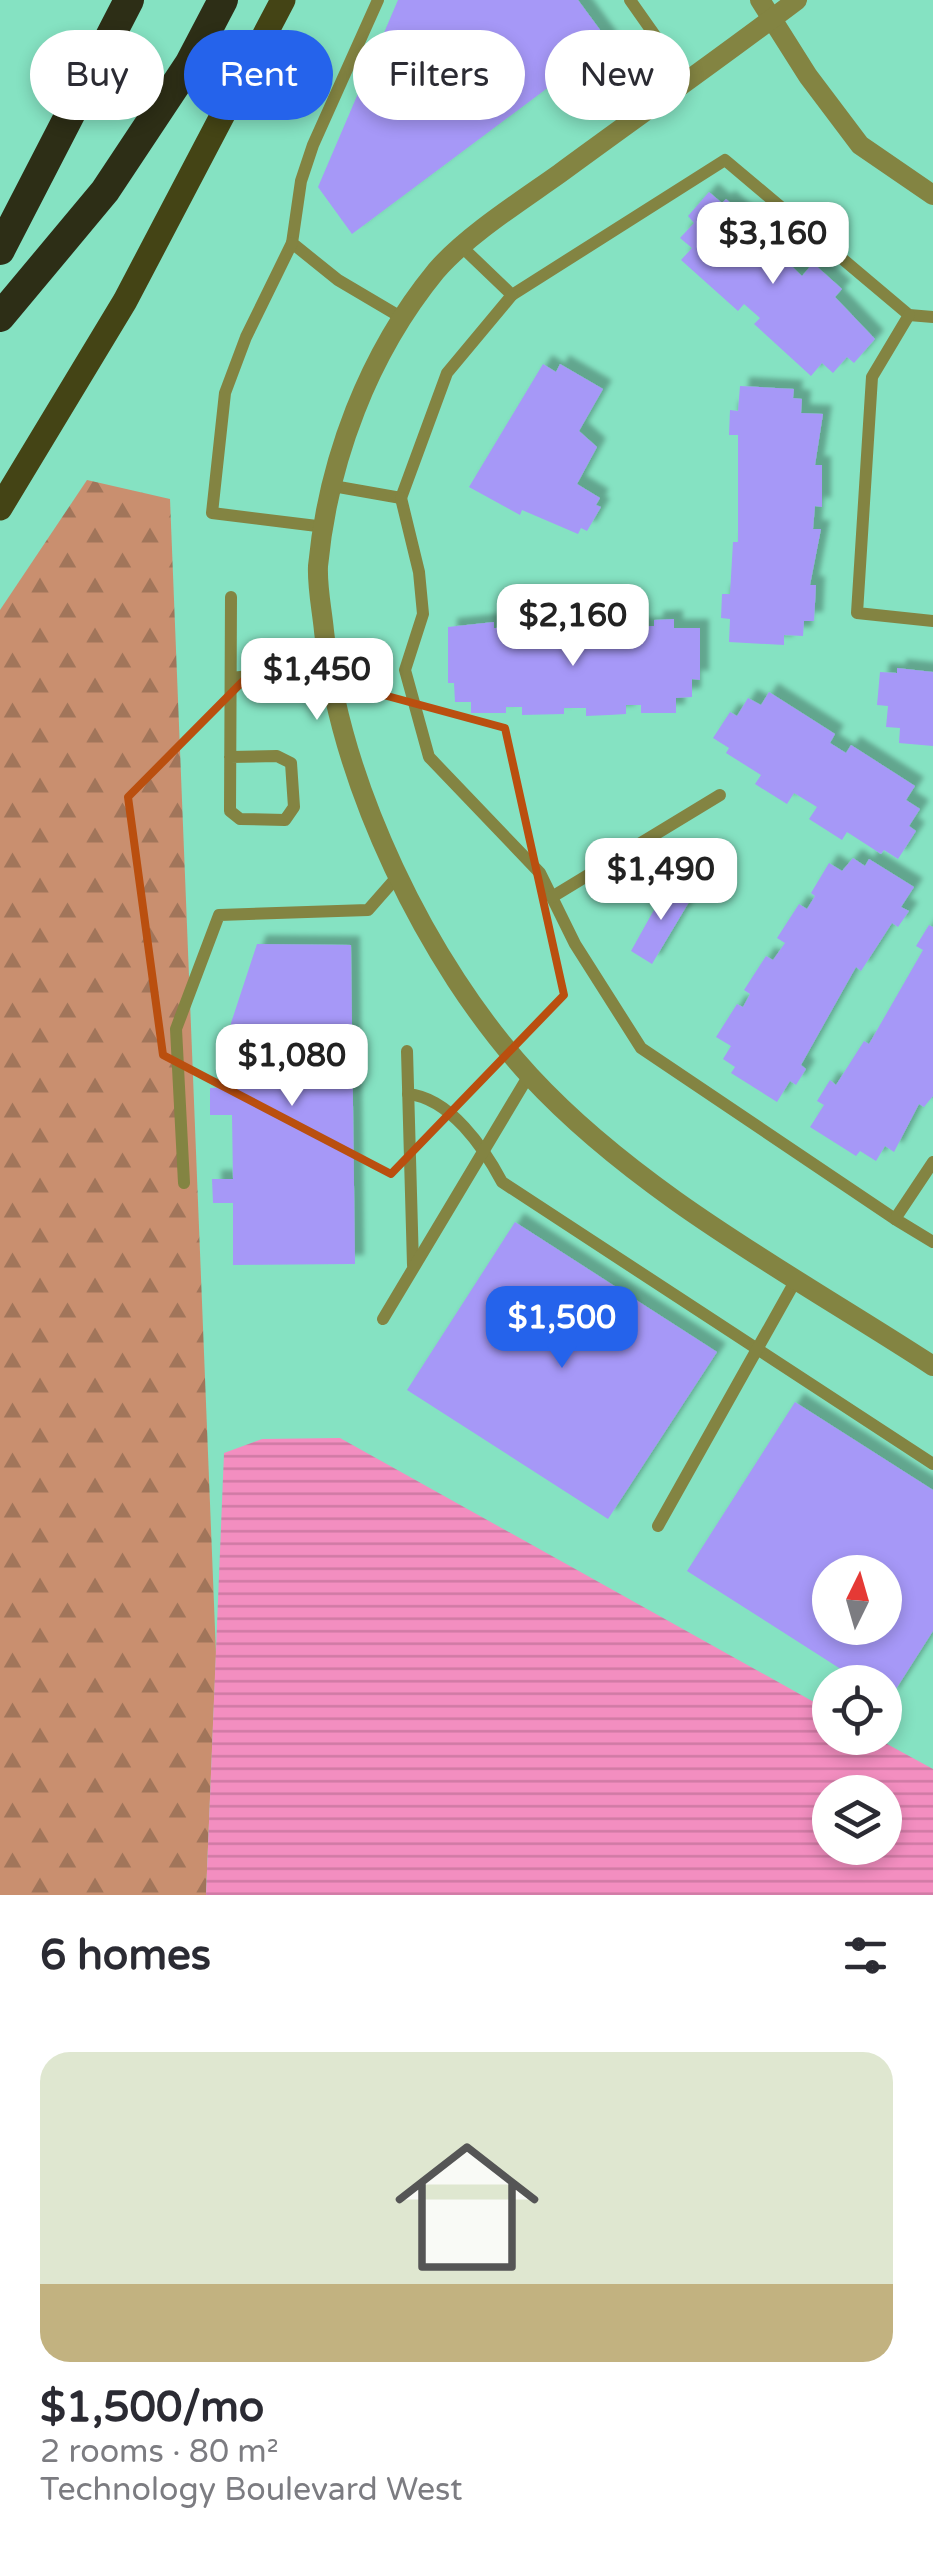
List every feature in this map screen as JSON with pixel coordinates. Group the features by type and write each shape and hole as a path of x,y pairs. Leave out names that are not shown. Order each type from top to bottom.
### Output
{"highway":[{"path":"0,250 130,0"},
{"path":"0,316 106,191 190,63 223,0"}],"main road":[{"path":"0,508 125,300 283,0"}],"street":[{"path":"760,0 808,76 860,145 933,195"},
{"path":"690,78 797,0"},
{"path":"634,120 438,268 404,319 342,438 318,570 329,667 356,773 397,877 458,980 529,1075 634,1172 933,1366"}],"lane":[{"path":"326,527 212,513 225,392 246,337 292,243 301,181 313,145 378,0"},
{"path":"630,0 651,30"},
{"path":"933,317 909,315 725,160 512,295 447,373 401,498 419,572 423,614 404,670 429,757 540,873 575,944 642,1048 933,1242"},
{"path":"292,243 338,280 404,319"},
{"path":"463,248 512,295"},
{"path":"909,315 872,377 858,613 933,621"},
{"path":"333,486 401,498"},
{"path":"230,757 277,756 291,762 294,807 284,820 240,819 230,811 230,757 231,678 231,597"},
{"path":"231,678 329,667"},
{"path":"552,897 720,796"},
{"path":"184,1183 176,1030 219,915 368,910 397,877"},
{"path":"408,1051 413,1267"},
{"path":"383,1319 529,1075"},
{"path":"408,1094 426,1096 485,1150 502,1182 933,1464"},
{"path":"895,1220 933,1162"},
{"path":"658,1526 797,1278"}],"highlighted area":[{"path":"262,662 505,728 564,995 391,1174 163,1055 128,797"}],"green space":[{"path":"87,480 170,499 216,1654 206,1895 0,1895 0,610"}],"shaded area":[{"path":"340,1438 812,1701 812,1755 902,1752 933,1769 933,1895 206,1895 224,1453 262,1439"}],"building":[{"path":"398,0 578,0 600,30 545,30 545,90 525,105 525,30 385,30"},
{"path":"353,105 353,120 505,120 352,234 318,187"},
{"path":"709,192 722,203 726,199 758,227 764,220 793,245 782,257 802,276 813,263 842,289 835,297 875,339 854,363 847,357 833,373 822,363 811,376 754,324 760,318 744,304 738,311 681,260 692,248 680,238 694,223 688,216"},
{"path":"543,364 556,372 560,364 603,389 579,431 597,447 577,484 600,498 596,505 601,507 587,531 581,528 578,534 522,510 520,515 469,487"},
{"path":"740,386 794,389 793,398 802,399 801,413 823,414 815,465 822,465 822,507 815,506 813,529 821,529 810,585 816,585 814,621 804,621 803,636 784,635 784,645 729,642 730,619 721,618 722,594 730,594 733,542 738,542 738,435 729,435 730,410 738,411"},
{"path":"674,619 674,628 700,628 700,680 692,679 692,697 676,698 676,713 641,713 641,705 626,705 626,714 609,715 586,716 586,708 564,708 564,714 522,715 522,707 506,707 506,713 471,713 471,702 455,702 454,683 448,683 448,627 494,622 494,628 546,627 545,635 604,634 603,627 654,626 654,620"},
{"path":"897,668 933,672 933,746 899,743 900,728 886,727 888,706 877,705 880,672 897,673"},
{"path":"769,692 835,734 830,743 846,753 851,745 915,786 906,800 920,809 909,826 916,831 898,859 884,850 881,854 847,832 842,840 809,819 817,807 794,793 787,804 755,784 761,775 726,753 729,748 713,738 730,712 737,716 748,698 761,705"},
{"path":"853,858 865,866 869,859 914,887 901,907 909,911 898,927 892,923 861,971 856,967 801,1065 806,1069 796,1085 790,1081 777,1102 731,1073 735,1067 723,1059 731,1046 716,1037 737,1004 743,1007 750,994 744,990 766,956 773,960 785,943 777,938 799,904 807,909 815,896 811,893 829,863 842,871"},
{"path":"669,883 692,897 652,964 631,951"},
{"path":"929,925 933,927 933,1096 924,1107 919,1104 894,1152 885,1146 876,1161 860,1151 856,1156 810,1127 824,1105 817,1101 830,1080 836,1085 864,1041 869,1044 923,950 916,946"},
{"path":"257,944 351,945 355,1264 233,1265 233,1203 213,1203 212,1179 233,1179 232,1115 210,1115 210,1088 230,1087 231,1023"},
{"path":"515,1222 717,1352 608,1519 407,1390"},
{"path":"795,1402 933,1490 933,1631 902,1680 902,1665 834,1665 687,1571"}]}
